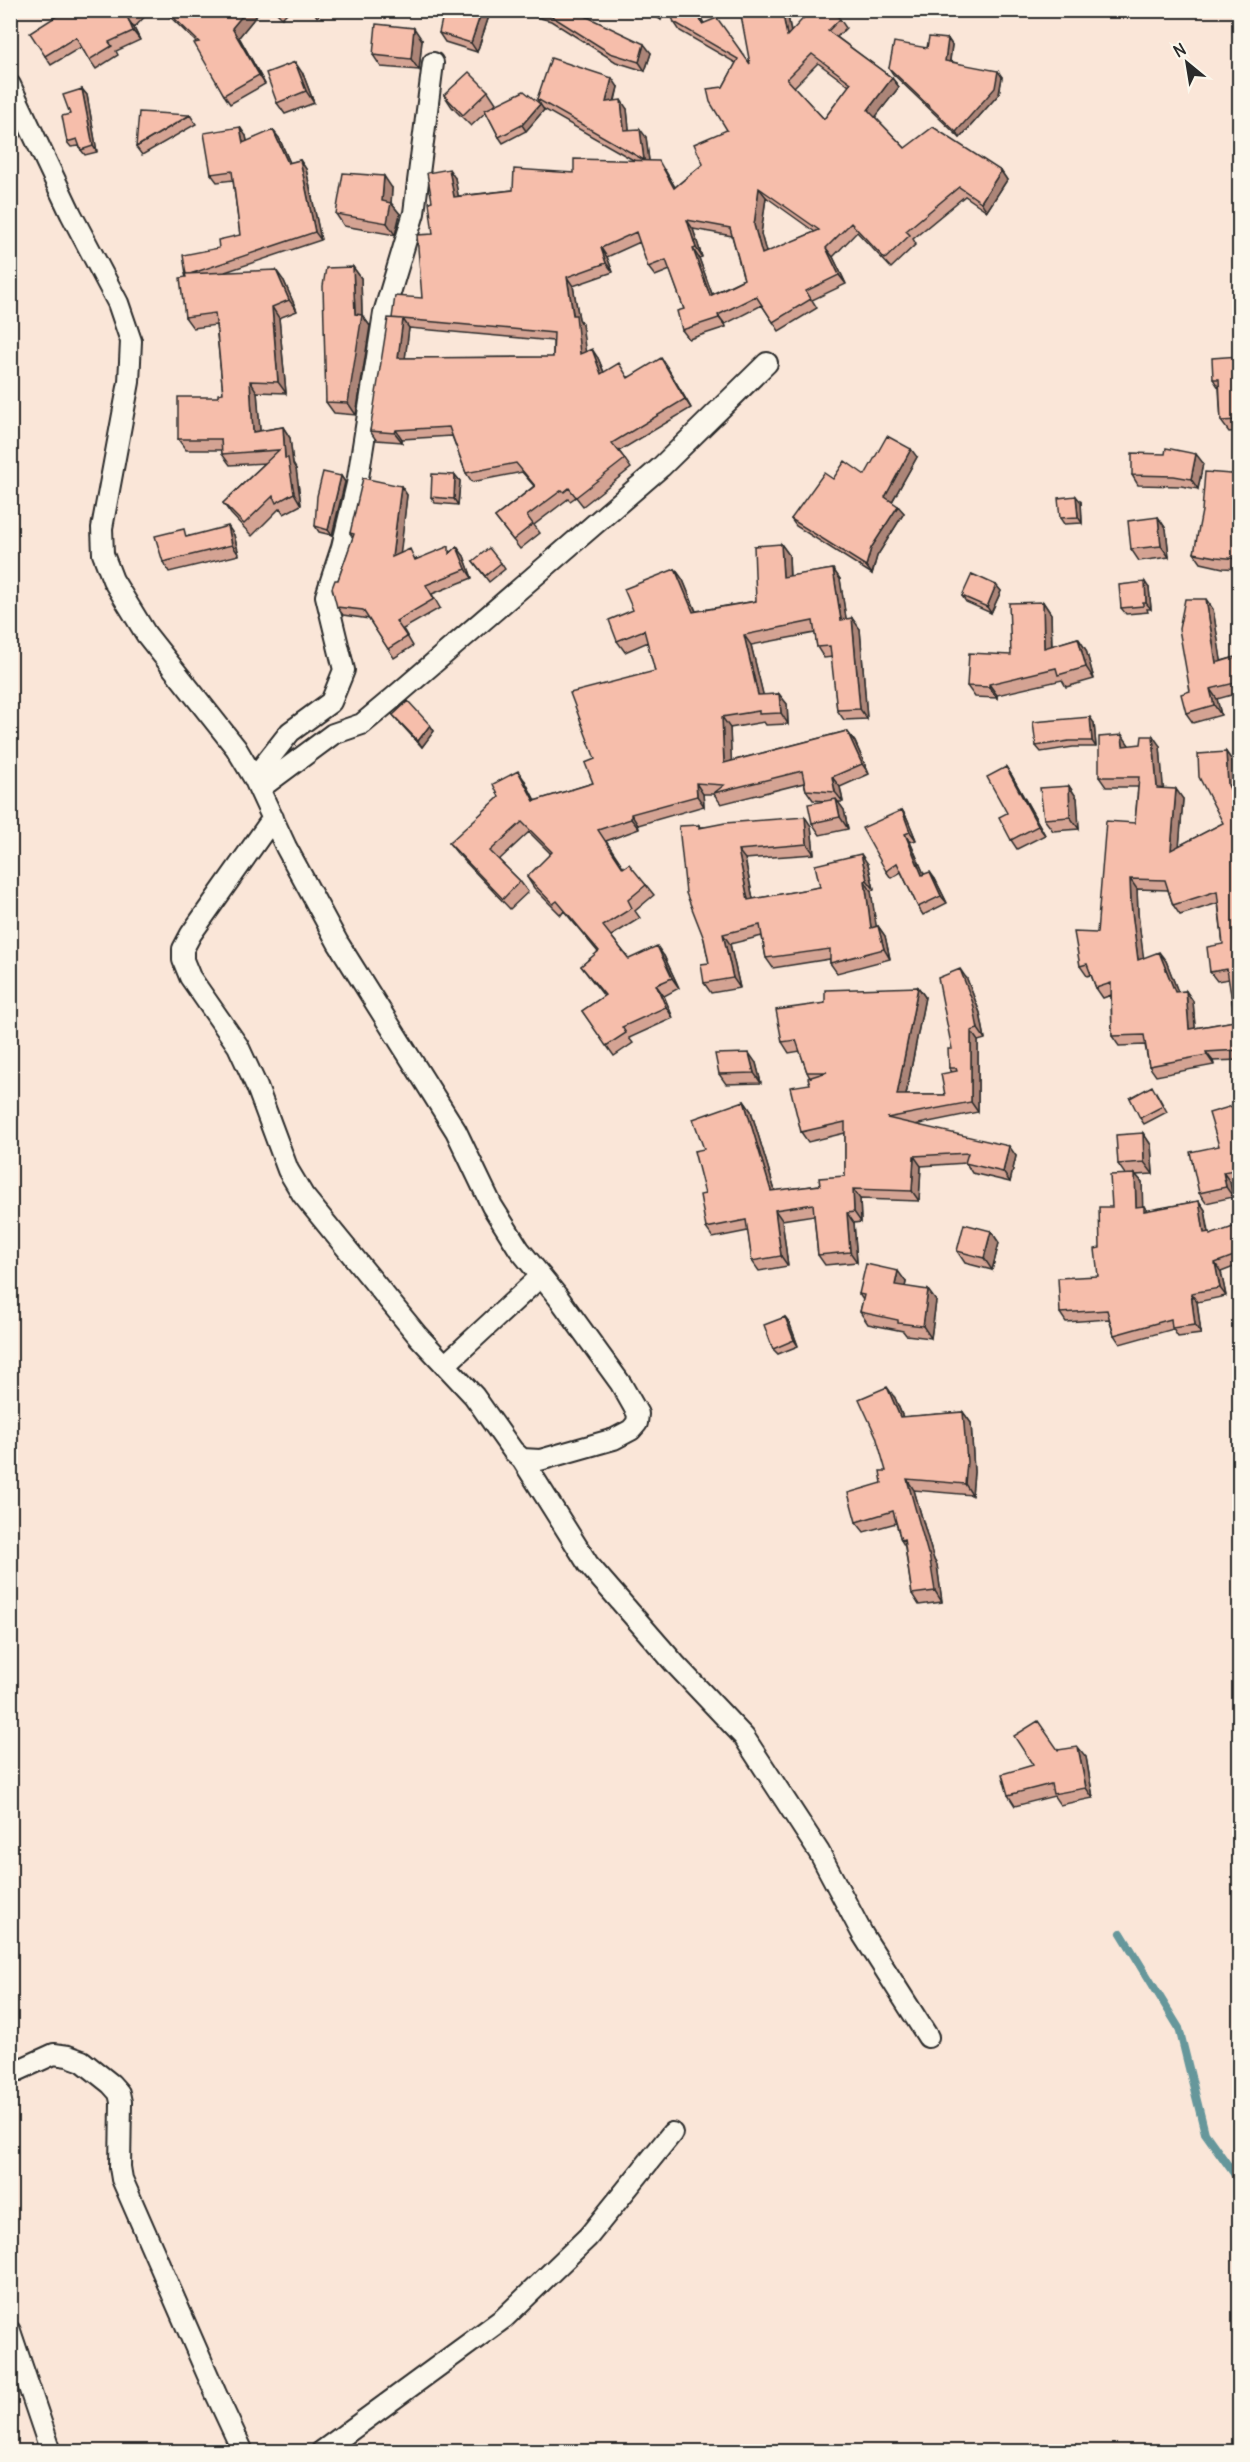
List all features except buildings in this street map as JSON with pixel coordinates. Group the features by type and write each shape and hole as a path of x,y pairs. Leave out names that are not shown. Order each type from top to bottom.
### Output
{"street":[{"path":"257,784 290,732 331,702 344,670 326,596 342,547 357,484 384,313 414,213 433,63"},
{"path":"10,85 71,214 118,303 131,341 129,382 102,528 103,554 112,580 146,634 236,748 257,784 286,847 338,943 456,1131 492,1206 519,1249 621,1384 638,1414 637,1423 631,1430 614,1439 540,1460 522,1459"},
{"path":"257,784 333,734 362,724 661,467 766,363"},
{"path":"273,818 191,934 183,949 183,960 190,977 238,1046 257,1088 288,1170 303,1195 418,1336 474,1396 513,1451 522,1459 588,1564 675,1664 744,1737 819,1852 863,1935 928,2037"},
{"path":"445,1365 541,1276"},
{"path":"10,2074 54,2054 68,2056 82,2061 119,2093 122,2179 243,2451"},
{"path":"321,2451 504,2318 588,2237 672,2133"},
{"path":"10,2331 51,2451"}],"waterway":[{"path":"1121,1933 1179,2028 1205,2133 1240,2182"}]}
